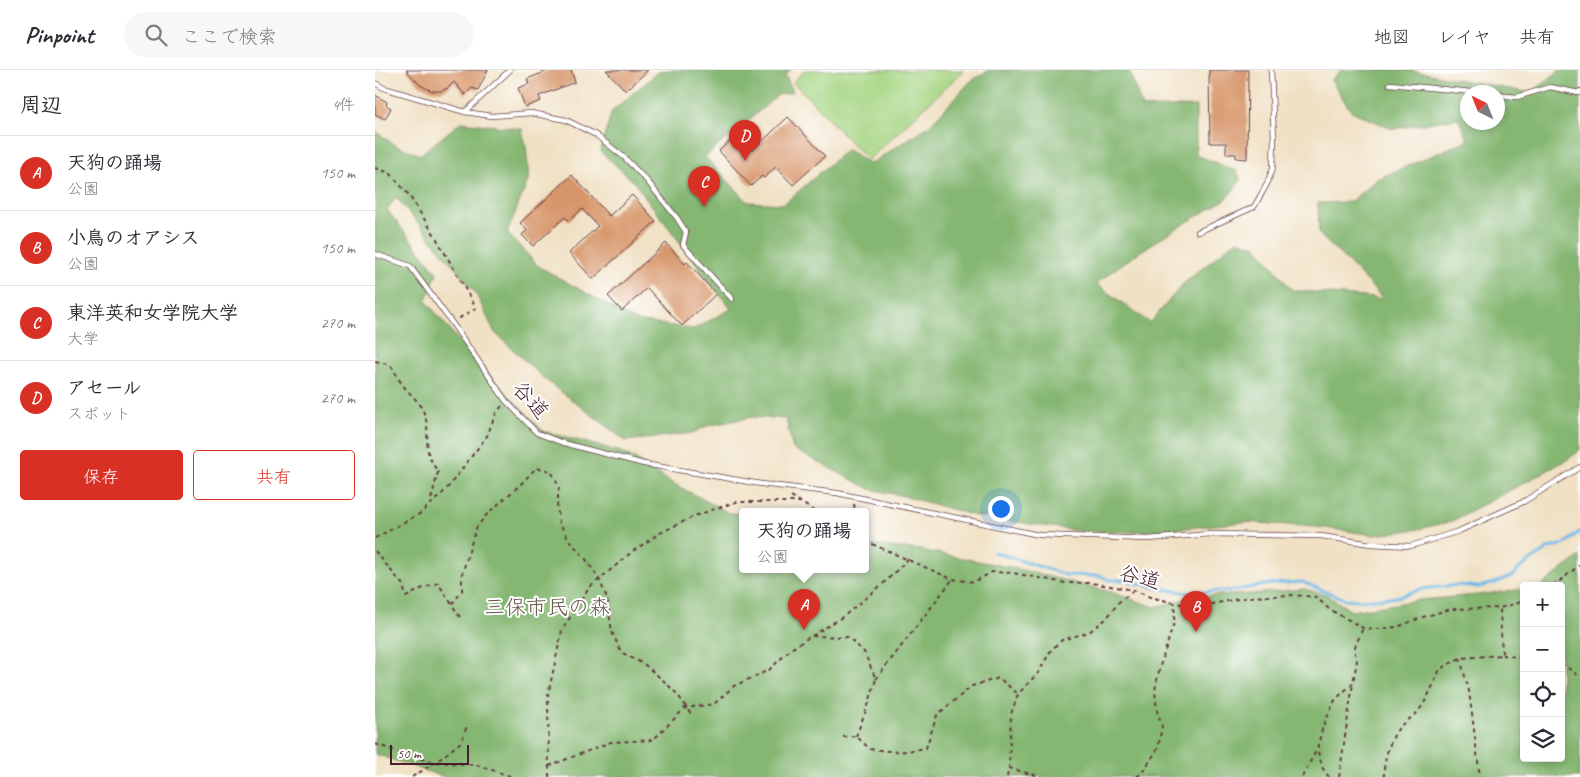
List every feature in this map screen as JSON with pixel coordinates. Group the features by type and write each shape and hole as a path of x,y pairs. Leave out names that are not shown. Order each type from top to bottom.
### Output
{"lane":[{"path":"465,112 510,70"},
{"path":"1197,232 1255,208 1267,184 1273,168 1274,140 1271,70"},
{"path":"375,84 465,112 492,116 531,114 567,120 596,135 625,158 648,182 677,218 685,232 683,245 732,299"},
{"path":"1390,84 1460,91"},
{"path":"1505,96 1517,97 1550,87 1580,93"},
{"name":"谷道","path":"375,254 410,266 506,401 537,432 563,443 644,464 780,487 854,497 1039,535 1148,539 1211,534 1321,536 1371,544 1411,546 1459,531 1515,505 1580,467"}],"path":[{"path":"375,168 390,173 408,194 434,234 476,308 452,323"},
{"path":"375,361 387,364 393,368 400,381 416,398 424,413 428,424 428,452 438,472 429,505"},
{"path":"375,538 421,513 446,490 487,436 496,413 506,401"},
{"path":"452,604 462,591 462,574 476,528 488,513 521,485 536,468 551,471 559,487 557,506 559,522 569,540 585,558 599,579 607,598 612,632 621,652 645,665 664,681 678,695 692,716"},
{"path":"780,487 809,508"},
{"path":"549,777 548,695 562,630 589,588 633,552 660,533 697,515 736,502 799,502"},
{"name":"谷道","path":"869,543 952,579 974,582 992,572 1037,576 1065,583 1092,583 1134,590 1150,597 1188,605 1212,604 1249,597 1293,595 1316,597 1329,609 1363,628 1397,627 1451,608 1500,608 1520,602"},
{"path":"375,551 403,586 406,597 438,583 460,617"},
{"path":"549,766 611,742 653,740 685,708 714,704 734,686 769,670 791,649 844,616 885,582 908,559"},
{"path":"1558,582 1580,566"},
{"path":"856,736 876,679 952,579"},
{"path":"1007,777 1011,714 1018,694 1039,672 1051,650 1062,640 1089,632 1106,619 1119,602 1134,590"},
{"path":"1137,777 1145,769 1158,748 1162,726 1157,711 1155,690 1173,623 1175,603"},
{"path":"1500,608 1502,655"},
{"path":"1339,777 1357,660 1354,649 1363,628"},
{"path":"811,636 848,637 864,652 876,679"},
{"path":"1384,777 1383,767 1398,728 1415,714 1431,692 1440,669 1460,658 1502,655 1520,657"},
{"path":"1460,658 1469,691 1480,777"},
{"path":"1565,666 1580,678"},
{"path":"843,737 856,736 870,749 899,752 926,748 937,715 972,686 999,678 1018,694"},
{"path":"1302,777 1317,749 1323,726 1335,700 1353,683"},
{"path":"412,777 436,762 461,742 467,726"},
{"path":"375,744 417,758 436,762 477,765 513,777"},
{"path":"1317,749 1323,769 1329,777"},
{"path":"1009,768 1042,777"}],"green space":[{"name":"三保市民の森","path":"663,70 791,70 785,75 793,92 778,95 705,157 748,202 784,204 847,149 870,164 930,125 971,81 989,70 1125,70 1130,73 1142,108 1196,106 1196,155 1237,171 1241,180 1226,199 1162,237 1096,284 1150,323 1183,284 1237,240 1256,246 1292,290 1383,299 1319,234 1318,203 1350,202 1377,179 1468,140 1463,130 1505,130 1505,88 1531,93 1560,70 1580,70 1580,450 1567,460 1452,521 1419,529 1375,535 1318,527 1244,522 1135,532 1079,531 976,516 904,496 870,489 793,449 786,419 752,417 707,426 692,433 626,441 547,381 495,333 475,292 396,197 387,210 437,273 426,301 469,353 543,431 625,453 672,483 729,513 739,514 739,573 869,573 869,544 920,550 1014,568 1111,592 1155,607 1182,600 1217,595 1304,589 1328,595 1351,611 1420,600 1520,590 1520,762 1565,762 1565,582 1546,582 1580,556 1580,777 444,777 375,754 375,131 393,144 420,155 461,122 522,129 526,146 529,178 507,233 538,266 636,321 694,329 731,309 633,181 600,151 612,111"},
{"path":"805,70 964,70 868,160 793,82"},
{"path":"1341,70 1408,70 1488,85 1460,85 1460,122 1458,118 1393,129 1351,111 1331,80"}],"building":[{"path":"406,70 488,70 478,90 472,88 465,95 454,82 448,88 441,91 432,91 420,85"},
{"path":"550,70 571,70 575,82 539,96 541,101 525,107 518,88 529,84 527,79"},
{"path":"606,70 648,70 626,91"},
{"path":"1209,70 1248,70 1247,159 1236,158 1236,154 1226,154 1226,143 1210,143"},
{"path":"375,95 387,102 386,105 391,108 385,119 375,114"},
{"path":"788,117 825,156 793,185 776,167 751,186 719,151 731,140 735,145 741,139 752,151"},
{"path":"572,175 609,216 632,195 656,221 593,279 569,253 598,226 582,209 569,221 565,217 533,246 522,235 527,230 520,223"},
{"path":"666,243 685,264 687,262 716,294 682,326 647,288 622,311 608,296"}],"waterway":[{"path":"994,552 1066,575 1101,576 1109,580 1125,580 1189,593 1236,590 1270,584 1302,582 1345,599 1362,600 1397,597 1421,589 1459,585 1478,587 1495,583 1514,575 1520,568 1549,548 1565,544 1580,531"}],"place":[{"name":"アセール","path":"745,161"},
{"name":"東洋英和女学院大学","path":"704,207"},
{"name":"天狗の踊場","path":"804,630"},
{"name":"小鳥のオアシス","path":"1196,632"}]}
